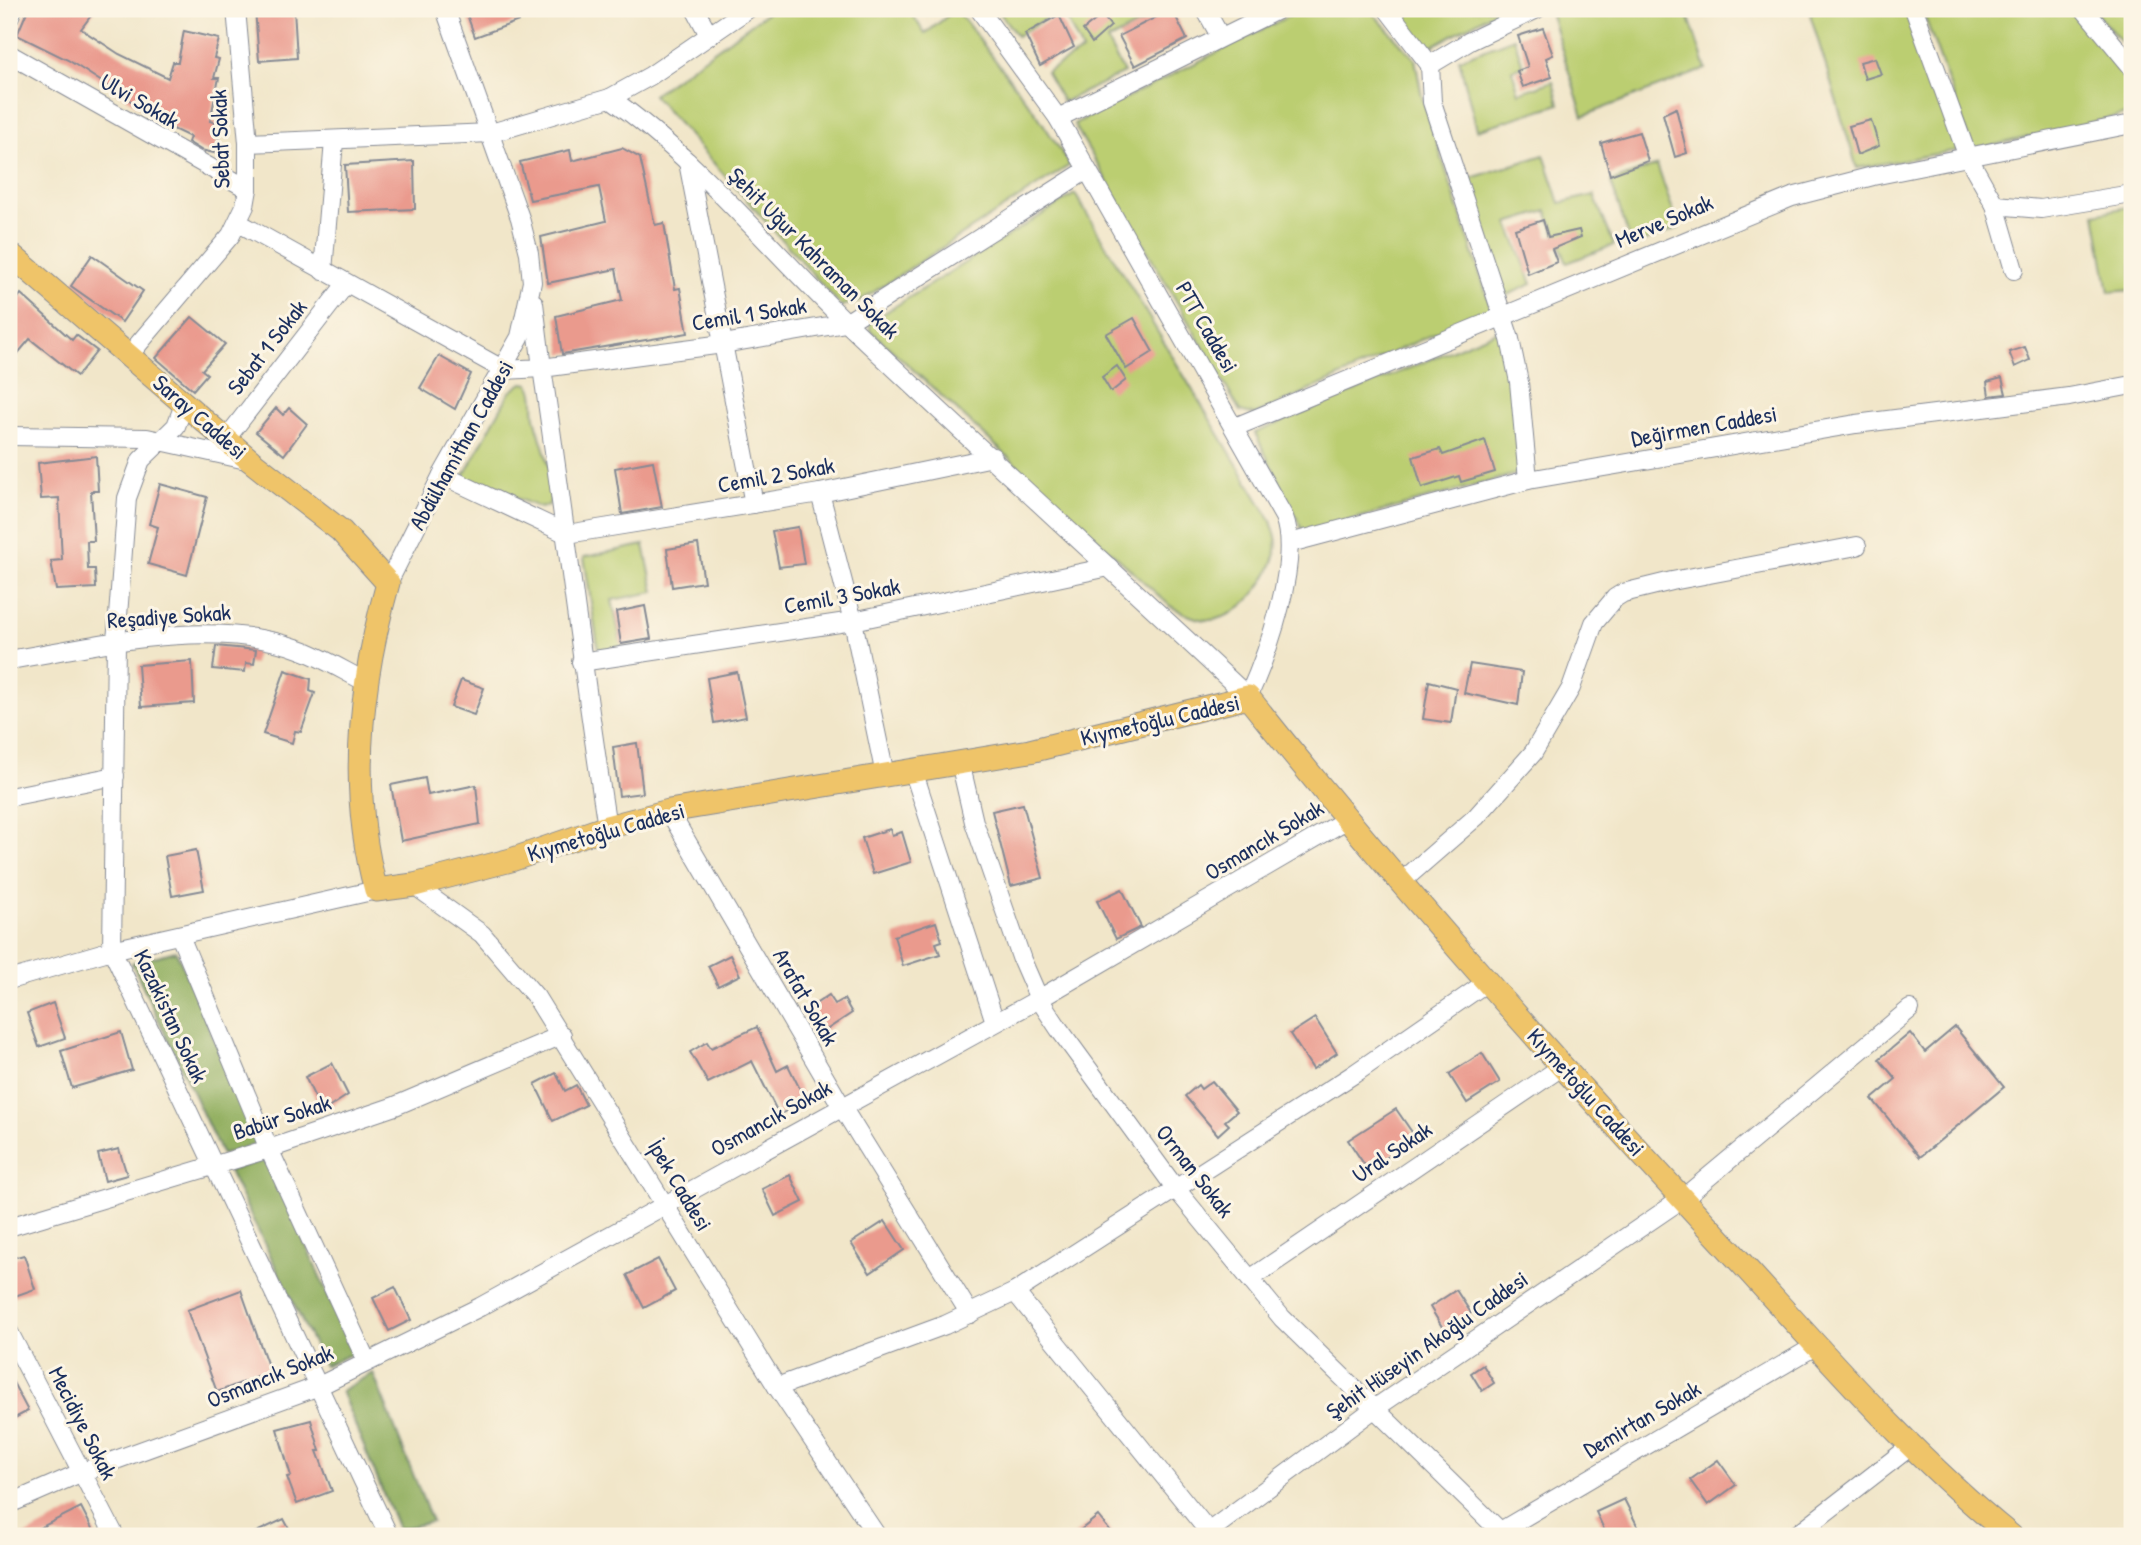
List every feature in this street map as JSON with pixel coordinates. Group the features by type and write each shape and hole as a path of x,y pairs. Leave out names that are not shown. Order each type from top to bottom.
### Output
{"main road":[{"name":"Saray Caddesi","path":"9,253 130,354 251,461 341,531 388,583"},
{"name":"Abdülhamithan Caddesi","path":"376,890 363,834 359,769 366,682 388,583"},
{"name":"Kıymetoğlu Caddesi","path":"376,890 414,885 512,860 607,827 668,811 1030,751 1248,697 1400,883 1682,1199 1911,1446 2011,1536"}],"street":[{"path":"9,18 13,9"},
{"name":"Sebat Sokak","path":"130,354 239,223 248,189 248,143 236,9"},
{"name":"Abdülhamithan Caddesi","path":"388,583 442,475 504,370 520,337 533,282 520,218 444,9"},
{"path":"695,9 709,35"},
{"path":"248,143 491,133 610,98 650,76 748,9"},
{"name":"PTT Caddesi","path":"979,9 1058,118 1284,517 1290,544 1288,565 1260,669 1248,697"},
{"path":"1205,9 1220,36"},
{"path":"1058,118 1279,9"},
{"path":"1387,9 1430,65 1432,102 1503,315 1519,382 1528,480"},
{"path":"1430,65 1470,41 1537,9"},
{"path":"1914,9 1968,157 1995,205 2014,270"},
{"path":"2084,9 2132,67"},
{"name":"Ulvi Sokak","path":"9,54 248,189"},
{"name":"Şehit Uğur Kahraman Sokak","path":"610,98 643,121 688,162 846,323 1248,697"},
{"name":"Merve Sokak","path":"1235,427 1792,197 1968,157 2132,124"},
{"path":"323,271 334,141"},
{"path":"688,162 754,504"},
{"name":"Cemil 1 Sokak","path":"504,370 542,368 723,344 846,323 1087,170"},
{"path":"1995,205 2041,209 2132,194"},
{"path":"239,223 504,370"},
{"path":"533,282 542,368 567,534 581,662 607,827"},
{"name":"Sebat 1 Sokak","path":"226,439 346,284"},
{"name":"Değirmen Caddesi","path":"1290,544 1528,480 1856,424 2132,385"},
{"name":"Kazakistan Sokak","path":"180,401 182,410 176,426 141,460 127,498 116,642 112,950 389,1536"},
{"path":"9,436 159,440 251,461"},
{"name":"Cemil 2 Sokak","path":"567,534 820,493 993,457"},
{"path":"442,475 567,534"},
{"path":"820,493 853,621 885,775"},
{"path":"1400,883 1476,817 1527,761 1571,688 1594,623 1615,598 1623,593 1672,581 1857,546"},
{"name":"Cemil 3 Sokak","path":"581,662 853,621 1109,566"},
{"name":"Reşadiye Sokak","path":"9,660 116,642 199,634 257,638 301,649 366,682"},
{"name":"Orman Sokak","path":"960,762 978,833 1022,960 1040,999 1176,1189 1282,1318 1499,1535"},
{"path":"912,769 995,1022"},
{"path":"9,797 115,776"},
{"name":"Arafat Sokak","path":"668,811 842,1107 970,1314"},
{"name":"Osmancık Sokak","path":"9,1504 80,1473 319,1386 480,1307 1040,999 1346,820"},
{"name":"İpek Caddesi","path":"414,885 482,934 536,997 562,1035 664,1207 777,1387 877,1536"},
{"name":"Kıymetoğlu Caddesi","path":"9,979 112,950 376,890"},
{"path":"180,936 269,1149 367,1362"},
{"path":"777,1387 970,1314 1015,1292 1354,1074 1487,982"},
{"name":"Şehit Hüseyin Akoğlu Caddesi","path":"1206,1534 1374,1409 1682,1199 1910,1009"},
{"name":"Babür Sokak","path":"9,1227 269,1149 395,1106 562,1035"},
{"name":"Ural Sokak","path":"1250,1279 1563,1066"},
{"path":"1015,1292 1206,1534"},
{"name":"Mecidiye Sokak","path":"9,1332 115,1536"},
{"name":"Demirtan Sokak","path":"1499,1535 1817,1345"},
{"path":"1795,1536 1911,1446"}],"green space":[{"path":"772,9 909,9 925,34 956,9 1038,116 1070,165 858,302 841,306 653,95"},
{"path":"997,9 1061,9 1017,36"},
{"path":"1062,9 1167,9 1107,41 1124,73 1063,102 1046,72 1082,51"},
{"path":"1303,9 1369,9 1415,59 1422,97 1491,308 1255,415 1240,411 1074,124"},
{"path":"1395,9 1500,9 1427,49"},
{"path":"1568,9 1686,9 1706,69 1583,116 1551,15"},
{"path":"1819,9 1907,9 1959,150 1857,168 1810,14"},
{"path":"1922,9 2072,9 2132,79 2132,113 1973,150"},
{"path":"2092,9 2132,9 2132,54"},
{"path":"1514,38 1523,66 1512,70 1519,93 1553,81 1559,104 1477,130 1459,59"},
{"path":"1544,155 1560,203 1594,195 1614,245 1567,263 1547,211 1508,223 1532,284 1505,296 1468,179"},
{"path":"1657,165 1679,228 1632,246 1611,182"},
{"path":"1075,194 1271,521 1276,537 1276,549 1267,576 1247,601 1223,617 1200,619 1170,606 870,330 870,322"},
{"path":"2132,206 2132,290 2109,292 2095,214"},
{"path":"1500,330 1509,357 1520,473 1304,533 1255,433"},
{"path":"522,383 529,384 533,391 535,417 552,484 549,505 541,508 463,477 510,392"},
{"path":"644,545 654,592 612,600 622,648 599,653 584,557"},
{"path":"176,951 259,1143 222,1155 132,963"},
{"path":"267,1158 354,1353 324,1366 229,1171"},
{"path":"373,1373 432,1522 398,1529 341,1391"}],"building":[{"path":"28,9 96,9 81,29 119,54 168,78 173,62 178,62 184,31 219,39 214,58 219,59 214,78 219,78 210,121 223,124 214,153 201,150 188,142 190,137 150,118 151,114 68,60 17,35"},
{"path":"255,9 294,9 297,58 259,61"},
{"path":"465,9 515,9 519,21 475,37"},
{"path":"1172,9 1187,39 1135,66 1119,36"},
{"path":"1059,15 1074,47 1040,66 1025,34"},
{"path":"1102,15 1111,26 1092,43 1083,30"},
{"path":"1543,28 1553,55 1546,58 1552,77 1523,87 1517,71 1528,67 1518,36"},
{"path":"1875,58 1881,74 1865,79 1860,62"},
{"path":"1676,108 1687,153 1675,157 1663,114"},
{"path":"1871,120 1879,146 1857,155 1849,126"},
{"path":"1639,132 1648,161 1610,175 1601,143"},
{"path":"622,148 640,158 655,225 664,223 675,289 680,288 688,333 562,354 556,316 622,300 616,269 548,283 541,237 606,221 599,187 530,200 520,162 570,150 572,161"},
{"path":"414,161 415,209 348,212 345,165"},
{"path":"1543,220 1548,237 1579,230 1581,237 1552,249 1557,262 1528,274 1515,229"},
{"path":"92,255 143,291 122,322 71,286"},
{"path":"21,294 72,340 76,335 97,351 77,376 30,339 9,364 9,310"},
{"path":"192,317 225,344 202,370 207,374 193,390 156,358"},
{"path":"1134,318 1153,352 1126,369 1106,334"},
{"path":"2025,347 2030,360 2015,367 2009,352"},
{"path":"439,356 471,374 455,409 420,388"},
{"path":"1117,366 1126,380 1111,392 1102,377"},
{"path":"2002,378 2006,394 1989,396 1987,382"},
{"path":"276,408 283,415 289,408 307,424 284,455 256,432"},
{"path":"1485,440 1495,472 1461,482 1459,476 1422,488 1413,457 1440,449 1443,455"},
{"path":"96,456 98,491 91,491 94,541 87,541 88,569 95,569 96,588 56,590 51,561 62,560 59,498 41,499 38,463"},
{"path":"653,461 662,507 622,514 615,468"},
{"path":"160,484 207,497 187,575 148,564 158,527 149,524"},
{"path":"798,527 804,564 779,567 772,531"},
{"path":"698,544 704,582 672,587 667,549"},
{"path":"645,606 651,639 621,644 616,612"},
{"path":"216,646 256,650 254,664 246,663 245,672 213,669"},
{"path":"192,661 194,703 141,707 138,665"},
{"path":"1470,664 1522,672 1518,705 1464,693"},
{"path":"285,670 311,679 310,691 315,693 301,732 295,731 292,743 263,734"},
{"path":"737,672 746,717 714,723 707,678"},
{"path":"461,680 484,688 474,715 451,707"},
{"path":"1429,681 1456,688 1451,723 1423,719"},
{"path":"637,743 643,793 619,796 613,747"},
{"path":"425,778 428,795 476,785 480,824 401,841 391,785"},
{"path":"1023,804 1043,878 1011,886 992,811"},
{"path":"890,829 892,835 902,832 911,862 873,874 862,838"},
{"path":"196,850 204,890 172,896 165,856"},
{"path":"1122,889 1141,927 1116,939 1097,901"},
{"path":"936,922 942,941 936,943 940,954 903,966 894,936"},
{"path":"730,955 740,975 718,986 708,966"},
{"path":"829,995 835,1004 844,999 852,1013 817,1036 802,1013"},
{"path":"53,1003 65,1038 39,1047 27,1013"},
{"path":"1315,1018 1337,1053 1313,1069 1290,1034"},
{"path":"757,1027 777,1071 788,1065 806,1101 779,1115 752,1061 708,1083 690,1052 707,1042 711,1048"},
{"path":"1955,1027 2004,1087 1920,1157 1872,1099 1896,1079 1879,1059 1910,1033 1925,1052"},
{"path":"121,1032 132,1070 72,1088 61,1051"},
{"path":"1482,1053 1500,1082 1467,1103 1449,1074"},
{"path":"332,1063 348,1095 322,1112 305,1077"},
{"path":"556,1073 565,1091 576,1085 586,1105 553,1121 535,1084"},
{"path":"1212,1081 1237,1111 1225,1121 1229,1125 1218,1135 1185,1096 1198,1085 1201,1089"},
{"path":"1396,1109 1416,1138 1368,1170 1348,1140"},
{"path":"119,1149 127,1175 105,1181 98,1154"},
{"path":"790,1175 803,1202 775,1216 762,1189"},
{"path":"885,1221 904,1250 870,1273 851,1243"},
{"path":"24,1255 35,1289 9,1298 9,1259"},
{"path":"658,1259 675,1291 644,1308 627,1275"},
{"path":"395,1287 411,1320 389,1331 373,1298"},
{"path":"241,1290 270,1372 217,1392 187,1310"},
{"path":"1456,1290 1471,1313 1444,1330 1430,1307"},
{"path":"1483,1365 1494,1383 1482,1391 1471,1373"},
{"path":"9,1375 28,1411 9,1421"},
{"path":"311,1420 320,1451 317,1451 332,1491 297,1504 287,1477 291,1476 277,1429"},
{"path":"1718,1460 1736,1485 1708,1505 1690,1480"},
{"path":"1624,1499 1638,1527 1619,1536 1607,1536 1596,1512"},
{"path":"81,1507 96,1536 24,1536"},
{"path":"1098,1516 1114,1536 1073,1536"},
{"path":"284,1519 293,1536 248,1536"}]}
